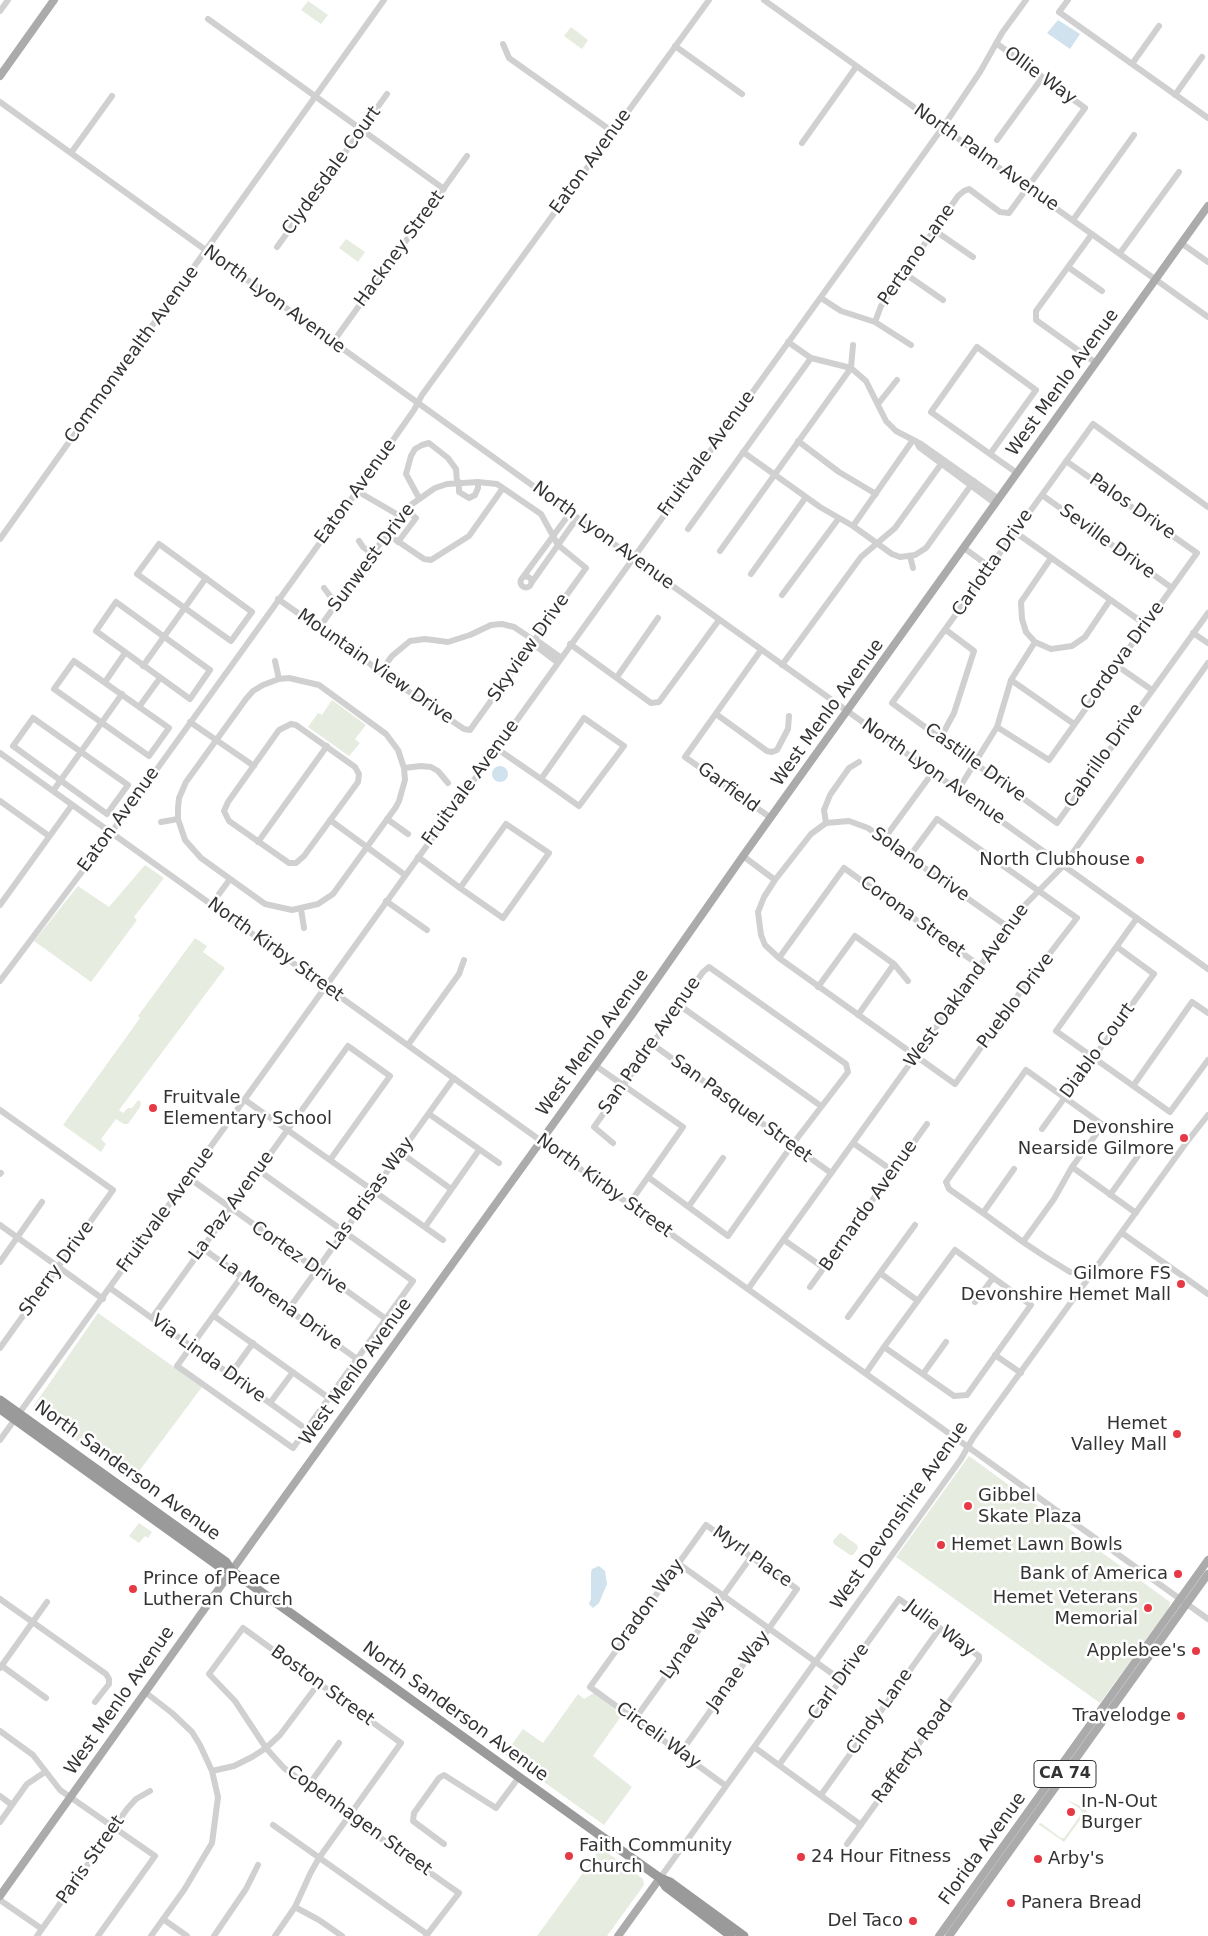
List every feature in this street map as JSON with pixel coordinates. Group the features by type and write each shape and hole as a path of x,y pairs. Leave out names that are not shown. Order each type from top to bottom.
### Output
{"highway":[{"name":"North Sanderson Avenue","path":"0,1400 17,1417 100,1481 220,1567 232,1571 660,1878 670,1882 744,1936"},
{"name":"North Sanderson Avenue","path":"0,1409 17,1417 128,1492 226,1562 232,1571"},
{"path":"100,1481 104,1480 124,1494 128,1492"},
{"name":"North Sanderson Avenue","path":"660,1878 666,1887 731,1936"}],"main road":[{"path":"0,76 54,0"},
{"name":"West Menlo Avenue","path":"0,1898 145,1692 596,1066 743,856 1208,206"},
{"name":"Florida Avenue","path":"949,1936 1090,1738 1184,1601 1208,1560"},
{"name":"Florida Avenue","path":"939,1936 1100,1712 1184,1601 1208,1574"},
{"path":"1090,1738 1090,1733 1099,1721 1100,1712"},
{"path":"1061,1779 1063,1772 1078,1750 1075,1746"},
{"name":"West Devonshire Avenue","path":"618,1936 660,1878"}],"street":[{"path":"0,11 8,0"},
{"name":"Commonwealth Avenue","path":"0,539 384,0"},
{"name":"Eaton Avenue","path":"0,981 111,833 358,489 418,404 422,395 708,0"},
{"name":"North Palm Avenue","path":"764,0 1208,317"},
{"name":"Fruitvale Avenue","path":"0,1440 103,1299 632,557 943,127 980,72 996,43 1026,0"},
{"path":"1068,0 1060,12 1208,118"},
{"path":"208,19 444,189"},
{"path":"1132,64 1158,26"},
{"name":"Ollie Way","path":"996,43 1085,108 1028,188"},
{"path":"504,44 509,58 613,132"},
{"path":"675,46 742,94"},
{"path":"1175,95 1202,57"},
{"path":"802,143 856,67"},
{"path":"997,140 1042,78"},
{"name":"Clydesdale Court","path":"276,247 387,94"},
{"path":"70,153 112,96"},
{"name":"North Lyon Avenue","path":"0,102 847,712 1208,969"},
{"path":"1073,220 1134,135"},
{"name":"Hackney Street","path":"333,342 467,156"},
{"path":"1120,253 1179,172"},
{"name":"Pertano Lane","path":"874,322 881,306 964,190 969,189 973,191 1005,214 1014,209 1028,188"},
{"path":"934,230 972,257"},
{"path":"1092,234 1036,311 1036,320 1096,363"},
{"path":"1182,243 1208,262"},
{"path":"1068,266 1102,290"},
{"path":"904,273 943,300"},
{"path":"820,298 841,311 874,322 910,345"},
{"path":"788,342 811,358 852,368 866,381 886,421 896,431 915,441 918,448 943,462 997,501"},
{"path":"720,551 852,368 853,345"},
{"path":"990,454 1036,390 977,348 931,412 990,454 1017,473"},
{"path":"688,528 811,358"},
{"path":"878,404 897,380"},
{"name":"Carlotta Drive","path":"892,703 1093,424 1208,507"},
{"path":"798,441 839,472 876,494"},
{"path":"853,526 915,441"},
{"path":"419,498 406,474 411,456 415,449 422,444 429,443 448,458 456,468 459,492 468,498 475,495 478,482"},
{"path":"743,452 806,497 853,526 896,556 910,556 926,548 973,484"},
{"name":"Palos Drive","path":"1066,460 1197,553"},
{"path":"782,665 861,557 895,528 943,462"},
{"name":"Sunwest Drive","path":"319,628 405,509 435,488 458,482 497,484 503,488 541,514 558,545 586,568"},
{"path":"387,534 424,559 431,560 469,536 503,488"},
{"path":"358,489 364,497 369,497 400,516"},
{"name":"Seville Drive","path":"1042,495 1172,588"},
{"path":"751,574 806,497"},
{"path":"398,542 416,518 405,509"},
{"path":"570,513 523,578 528,577 532,582 577,518"},
{"path":"782,596 839,518"},
{"path":"559,528 567,533"},
{"path":"1015,532 1146,625"},
{"path":"359,542 362,547 372,554"},
{"path":"158,544 206,578 252,612 231,642 137,574 158,544"},
{"path":"964,548 990,568"},
{"name":"Cordova Drive","path":"997,727 1049,760 1197,553"},
{"path":"910,556 913,568"},
{"path":"1051,558 1022,602 1022,619 1026,632 1035,642 1051,649 1072,646 1085,637 1110,600"},
{"name":"Skyview Drive","path":"472,729 586,568"},
{"path":"143,666 206,578"},
{"path":"324,588 338,602"},
{"name":"Mountain View Drive","path":"278,599 362,655 380,672 464,729 472,729"},
{"path":"116,602 164,637 210,670 190,699 96,632 116,602"},
{"name":"Cabrillo Drive","path":"1057,822 1208,612"},
{"path":"616,678 658,618"},
{"path":"570,644 651,703 659,702 719,620"},
{"path":"380,672 392,656 410,641 425,639 448,642 470,635 491,625 502,624 514,628 535,641 536,646 559,660"},
{"path":"941,738 954,713 974,651 946,630"},
{"path":"1193,633 1208,643"},
{"path":"958,790 976,764 997,727 1010,680 1035,642"},
{"path":"761,650 716,714 772,752 777,750 788,729 789,716"},
{"path":"105,682 126,653"},
{"path":"74,660 105,682 169,728 148,756 54,689 74,660"},
{"path":"275,661 279,679"},
{"name":"West Oakland Avenue","path":"748,1289 1021,909 1064,865 1208,663"},
{"name":"Cabrillo Drive","path":"1116,665 1152,690"},
{"path":"139,707 160,678"},
{"path":"279,679 299,679 329,691 386,734 398,750 404,768 403,789 399,802 333,894 318,904 301,908 281,909 265,904 230,879 201,858 190,847 185,840 178,819 180,798 186,782 216,740 253,690 279,679"},
{"path":"1010,680 1074,724"},
{"path":"53,791 122,694"},
{"name":"Castille Drive","path":"892,703 1057,822"},
{"name":"Garfield","path":"716,714 685,757 771,818"},
{"path":"33,718 81,752 128,785 108,814 13,746 33,718"},
{"path":"496,748 579,806 624,746 584,718 541,779"},
{"path":"190,722 254,766"},
{"path":"291,724 296,725 327,746 355,767 359,774 358,782 304,856 296,863 289,863 229,822 224,811 228,802 254,766 279,730 291,724"},
{"path":"258,842 327,746"},
{"name":"North Kirby Street","path":"0,753 1208,1618"},
{"path":"859,762 849,768 830,795 824,810 826,823 811,834 764,897 758,912 760,936 765,945 779,958 915,1056"},
{"path":"404,768 431,767 438,771 448,783"},
{"path":"884,839 933,772"},
{"path":"1,803 49,836"},
{"path":"0,905 72,805"},
{"path":"388,818 408,834"},
{"path":"161,822 178,819"},
{"path":"909,857 937,819 1040,891"},
{"path":"330,820 405,875"},
{"name":"Solano Drive","path":"826,823 849,821 868,828 1008,927"},
{"path":"418,857 460,888 503,918 549,853 506,824 460,888"},
{"path":"743,856 775,880"},
{"name":"Corona Street","path":"779,958 844,868 980,966"},
{"path":"211,905 230,879"},
{"name":"Pueblo Drive","path":"915,1056 955,1084 1077,918 1040,891"},
{"path":"386,901 427,930"},
{"path":"301,908 304,928"},
{"path":"1137,918 1056,1031 1170,1112 1205,1070 1208,1060"},
{"path":"818,986 855,936 894,964 908,981"},
{"name":"Diablo Court","path":"1042,1129 1154,974 1117,947"},
{"path":"408,1045 459,974 464,960"},
{"path":"858,1015 894,964"},
{"name":"San Padre Avenue","path":"613,1143 596,1131 594,1127 679,1005 708,968 846,1064 848,1072 821,1106"},
{"path":"1133,1086 1192,1002 1208,1013"},
{"path":"648,1177 728,1236 821,1106 679,1005"},
{"name":"San Pasquel Street","path":"652,1044 831,1173"},
{"name":"La Paz Avenue","path":"152,1318 348,1046 390,1076 330,1160"},
{"path":"596,1066 683,1127 629,1204"},
{"path":"1023,1242 1054,1199 1072,1167 1103,1125 1026,1070 946,1182 949,1189 1023,1242 1070,1272"},
{"name":"Las Brisas Way","path":"288,1310 454,1078"},
{"path":"245,1100 444,1240"},
{"name":"Sherry Drive","path":"0,1110 113,1190 0,1348"},
{"path":"429,1114 499,1164"},
{"name":"West Devonshire Avenue","path":"660,1878 1136,1213 1208,1116"},
{"name":"Bernardo Avenue","path":"810,1287 927,1124"},
{"path":"853,1143 893,1171"},
{"path":"425,1227 479,1150"},
{"path":"401,1153 451,1189"},
{"path":"1110,1195 1140,1153"},
{"path":"689,1206 723,1158"},
{"path":"1072,1167 1136,1213"},
{"path":"983,1213 1014,1169"},
{"path":"242,1276 177,1366 293,1448 414,1281 258,1170"},
{"name":"Cortez Drive","path":"189,1178 386,1319"},
{"path":"0,1262 42,1202"},
{"path":"0,1225 103,1299"},
{"path":"848,1317 915,1225"},
{"path":"1122,1233 1208,1294"},
{"path":"784,1240 824,1268"},
{"name":"La Morena Drive","path":"202,1248 358,1359"},
{"path":"866,1373 884,1347 955,1250 1031,1305 967,1395 954,1396 884,1347"},
{"path":"880,1273 918,1301"},
{"path":"975,1302 993,1278"},
{"name":"Via Linda Drive","path":"110,1288 306,1429"},
{"path":"214,1316 329,1398"},
{"path":"923,1374 946,1342"},
{"path":"230,1375 253,1343"},
{"path":"995,1355 1021,1373"},
{"path":"270,1403 293,1372"},
{"name":"Myrl Place","path":"706,1525 797,1589"},
{"name":"Oradon Way","path":"590,1687 706,1525"},
{"name":"Lynae Way","path":"635,1719 751,1557"},
{"path":"679,1564 841,1680"},
{"name":"Janae Way","path":"681,1752 797,1589"},
{"path":"0,1599 106,1674 109,1684 95,1702"},
{"name":"Julie Way","path":"899,1599 979,1656 979,1660"},
{"name":"Carl Drive","path":"780,1765 899,1599"},
{"path":"46,1698 1,1667 47,1602"},
{"name":"Copenhagen Street","path":"243,1628 209,1674 235,1701 266,1748 284,1768 459,1893 426,1935"},
{"name":"Boston Street","path":"243,1628 401,1743 349,1816"},
{"name":"Cindy Lane","path":"821,1795 940,1628"},
{"name":"Rafferty Road","path":"847,1844 979,1660"},
{"path":"212,1770 234,1766 266,1748 280,1735 319,1683"},
{"name":"Circeli Way","path":"590,1687 726,1786"},
{"path":"145,1692 172,1713 192,1732 212,1770 218,1797 212,1843 184,1890 151,1936"},
{"path":"0,1731 33,1755 60,1790 155,1856 98,1936"},
{"path":"308,1786 339,1744"},
{"path":"754,1747 861,1825"},
{"path":"0,1822 27,1784 45,1772"},
{"path":"444,1844 413,1821 414,1813 439,1778 444,1775 496,1808 519,1777"},
{"name":"Paris Street","path":"37,1936 113,1828 136,1799 150,1791"},
{"path":"0,1796 12,1805"},
{"path":"275,1936 295,1907 319,1858 349,1816"},
{"path":"273,1825 426,1935"},
{"path":"214,1936 246,1889 258,1865"},
{"path":"0,1898 42,1929"},
{"path":"295,1907 319,1920 342,1936"},
{"path":"163,1919 187,1936"}],"shaded area":[{"path":"308,1 328,15 321,24 301,10"},
{"path":"571,27 588,40 582,49 564,36"},
{"path":"346,239 365,252 358,262 339,248"},
{"path":"332,700 366,725 355,739 360,743 349,756 308,727 318,713 322,715"},
{"path":"145,865 164,878 134,917 137,920 91,982 34,941 78,886 109,907"},
{"path":"195,938 207,946 203,952 225,968 119,1110 123,1113 128,1108 132,1108 138,1100 141,1102 140,1107 128,1124 124,1124 116,1119 101,1139 106,1144 101,1152 63,1125 140,1018 138,1016"},
{"path":"98,1313 202,1387 131,1482 33,1407"},
{"path":"969,1456 1170,1602 1169,1608 1100,1703 896,1557"},
{"path":"139,1523 152,1532 148,1538 145,1536 139,1543 129,1536"},
{"path":"841,1533 857,1545 858,1548 853,1555 850,1555 834,1544 833,1541"},
{"path":"594,1693 622,1715 593,1756 632,1787 604,1825 505,1754 523,1729 543,1743 578,1694 584,1699"},
{"path":"1067,1800 1085,1808 1088,1813 1085,1813 1064,1842 1038,1824 1041,1823 1061,1838 1064,1838 1082,1813 1080,1809"},
{"path":"601,1848 643,1879 644,1885 607,1936 537,1936"}],"water":[{"path":"1058,20 1080,34 1070,49 1047,33"},
{"path":"500,766 506,768 508,774 506,780 500,782 494,780 492,774 494,768"},
{"path":"599,1566 605,1571 607,1584 599,1603 593,1608 589,1604 591,1599 591,1573 592,1569"}],"place":[{"name":"North Clubhouse","path":"1140,860"},
{"name":"Fruitvale Elementary School","path":"153,1108"},
{"name":"Devonshire Nearside Gilmore","path":"1184,1138"},
{"name":"Gilmore FS Devonshire Hemet Mall","path":"1181,1284"},
{"name":"Hemet Valley Mall","path":"1177,1434"},
{"name":"Gibbel Skate Plaza","path":"968,1506"},
{"name":"Hemet Lawn Bowls","path":"941,1545"},
{"name":"Bank of America","path":"1178,1574"},
{"name":"Prince of Peace Lutheran Church","path":"133,1589"},
{"name":"Hemet Veterans Memorial","path":"1148,1608"},
{"name":"Applebee's","path":"1196,1651"},
{"name":"Travelodge","path":"1181,1716"},
{"name":"In-N-Out Burger","path":"1071,1812"},
{"name":"Faith Community Church","path":"569,1856"},
{"name":"24 Hour Fitness","path":"801,1857"},
{"name":"Arby's","path":"1038,1859"},
{"name":"Panera Bread","path":"1011,1903"},
{"name":"Del Taco","path":"913,1921"}]}
